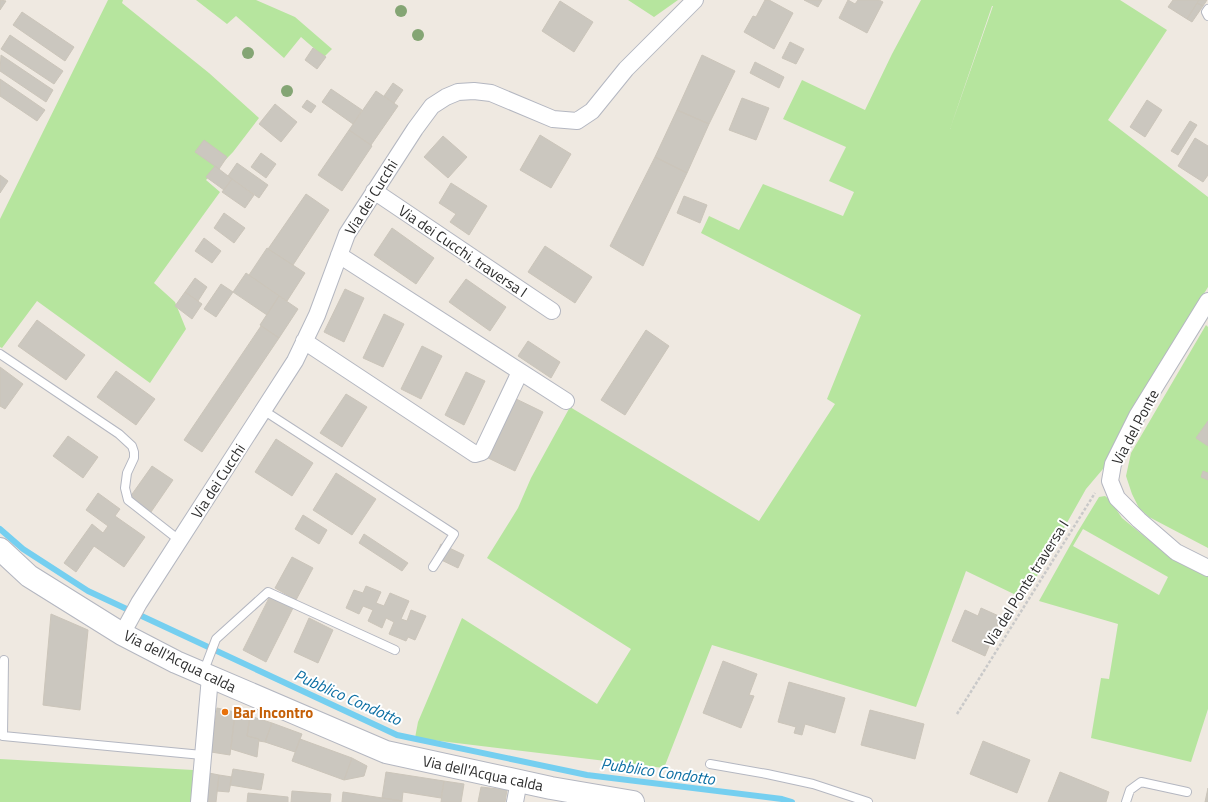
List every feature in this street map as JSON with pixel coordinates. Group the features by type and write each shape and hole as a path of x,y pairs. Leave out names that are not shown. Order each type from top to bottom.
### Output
{"street":[{"name":"Via dei Cucchi","path":"122,634 139,603 294,361 317,315 347,234 374,191 432,106 446,97 458,92 474,91 491,93 553,119 577,121 592,111 626,68 695,0"},
{"name":"Via dei Cucchi, traversa I","path":"374,191 552,311"},
{"path":"339,255 566,401"},
{"name":"Via del Ponte","path":"1208,301 1137,416 1113,464 1110,480 1118,498 1139,520 1176,552 1208,568"},
{"path":"304,341 476,454 482,452 520,372"},
{"name":"Via dell'Acqua calda","path":"0,549 29,576 122,634 176,662 207,670 386,752 519,781 633,802"},
{"path":"199,802 207,670"},
{"path":"515,802 519,781"}],"lane":[{"path":"1208,10 1206,12 1208,16"},
{"path":"0,354 119,434 132,446 134,458 127,473 125,488 128,500 179,540"},
{"path":"263,410 454,534 433,567"},
{"path":"207,670 216,639 268,592 395,650"},
{"path":"4,660 3,736 202,755"},
{"path":"710,764 813,784 868,802"},
{"path":"1126,802 1130,790 1141,782 1188,792"}],"path":[{"name":"Via del Ponte traversa I","path":"957,714 1113,464"}],"green space":[{"path":"108,0 123,0 122,3 209,73 259,118 233,152 206,180 220,192 154,283 175,302 186,329 150,383 37,301 2,348 0,347 0,219"},
{"path":"196,0 256,0 295,17 332,49 324,57 301,37 284,58 236,16 227,24"},
{"path":"628,0 678,0 654,17"},
{"path":"921,0 1120,0 1167,30 1108,120 1208,197 1208,287 1149,384 1108,463 1086,489 1024,599 966,571 916,707 712,645 664,768 415,738 418,722 462,618 597,704 631,649 487,558 518,508 531,478 570,407 759,521 835,404 827,399 861,315 701,233 709,216 739,230 763,184 843,216 854,192 829,181 846,147 783,119 802,80 865,110 892,54","holes":["992,6 993,6 950,129"]},
{"path":"1206,325 1208,327 1208,548 1149,517 1139,508 1132,494 1126,476 1131,453"},
{"path":"1105,496 1110,500 1122,518 1150,541 1208,570 1208,709 1191,762 1091,738 1101,678 1109,679 1118,624 1039,601 1099,497","holes":["1083,529 1168,577 1159,595 1073,546"]},
{"path":"0,759 193,770 191,802 0,802"}],"building":[{"path":"0,0 6,1 0,10"},
{"path":"765,0 769,0 793,13 774,49 744,32 753,16 756,17"},
{"path":"804,0 822,0 818,7"},
{"path":"848,0 855,4 858,0 879,0 883,2 867,33 839,18"},
{"path":"1173,0 1199,0 1187,19 1168,7"},
{"path":"1199,0 1207,0 1203,6 1197,3"},
{"path":"560,1 593,22 574,52 542,31"},
{"path":"1197,3 1203,6 1192,22 1187,19"},
{"path":"22,12 74,47 65,61 13,25"},
{"path":"10,35 63,71 54,84 1,49"},
{"path":"790,42 804,49 796,64 782,58"},
{"path":"313,48 326,57 317,69 305,60"},
{"path":"1,55 53,90 46,102 0,71"},
{"path":"702,55 735,71 709,124 677,110"},
{"path":"755,62 784,77 779,88 750,73"},
{"path":"0,79 45,110 37,121 0,96"},
{"path":"393,83 403,90 394,103 384,96"},
{"path":"331,89 362,110 353,124 322,102"},
{"path":"376,91 398,106 371,145 349,130"},
{"path":"742,98 769,108 756,140 729,130"},
{"path":"307,100 316,106 311,113 302,107"},
{"path":"1147,100 1162,110 1145,137 1130,127"},
{"path":"275,104 297,122 281,142 259,124"},
{"path":"677,110 709,124 687,173 655,157"},
{"path":"1190,121 1197,125 1178,155 1171,151"},
{"path":"349,130 372,146 342,191 318,175"},
{"path":"540,135 571,154 551,188 520,170"},
{"path":"443,136 467,157 448,178 424,157"},
{"path":"1195,138 1208,146 1208,175 1203,182 1178,166"},
{"path":"204,140 227,157 219,169 195,152"},
{"path":"261,153 276,164 266,178 251,167"},
{"path":"655,157 687,173 643,266 610,246"},
{"path":"237,163 268,185 259,198 228,176"},
{"path":"215,166 232,179 224,190 206,177"},
{"path":"0,175 8,181 0,193"},
{"path":"232,179 254,195 245,208 222,192"},
{"path":"451,183 487,206 469,235 450,222 456,214 439,203"},
{"path":"306,194 329,210 293,265 268,249"},
{"path":"684,196 707,205 700,223 677,213"},
{"path":"224,213 245,228 234,243 214,228"},
{"path":"392,228 434,258 416,284 374,255"},
{"path":"204,238 221,251 212,263 195,251"},
{"path":"545,246 592,277 575,303 528,272"},
{"path":"267,248 305,273 287,301 249,275"},
{"path":"246,273 279,296 267,315 233,292"},
{"path":"195,278 207,287 198,301 185,292"},
{"path":"466,279 506,307 490,331 449,302"},
{"path":"221,284 233,292 216,317 204,309"},
{"path":"345,289 364,298 344,342 324,332"},
{"path":"185,292 202,304 192,319 175,306"},
{"path":"279,296 298,309 279,338 260,325"},
{"path":"384,314 404,324 383,367 363,358"},
{"path":"37,320 85,355 66,380 18,346"},
{"path":"261,326 279,338 202,452 184,440"},
{"path":"646,330 669,346 625,415 601,400"},
{"path":"528,341 560,362 551,378 518,356"},
{"path":"422,346 442,356 421,399 401,389"},
{"path":"0,367 23,384 5,409 0,406"},
{"path":"116,371 155,399 136,425 97,397"},
{"path":"466,372 485,381 464,425 445,415"},
{"path":"346,394 367,407 342,447 320,433"},
{"path":"510,396 543,412 515,471 482,455"},
{"path":"1208,421 1208,446 1196,438"},
{"path":"68,436 98,457 83,478 53,456"},
{"path":"276,439 313,463 292,496 255,472"},
{"path":"152,466 173,480 151,512 130,497"},
{"path":"1203,471 1208,473 1208,480 1201,477"},
{"path":"336,473 376,499 352,535 313,510"},
{"path":"98,493 120,509 115,516 145,537 124,567 94,546 76,572 64,563 92,524 103,533 108,526 86,510"},
{"path":"303,515 327,530 319,544 295,529"},
{"path":"364,534 408,563 402,571 359,543"},
{"path":"441,544 464,555 458,568 435,557"},
{"path":"292,557 313,568 296,600 275,588"},
{"path":"366,586 381,592 376,603 384,606 390,593 409,601 401,619 407,621 411,610 426,616 415,640 408,637 406,641 389,634 394,622 386,618 382,628 368,621 373,610 363,606 359,614 346,608 354,590 363,593"},
{"path":"272,592 295,604 266,662 243,650"},
{"path":"981,608 1001,617 985,656 952,641 965,610 978,616"},
{"path":"51,614 88,630 80,710 43,705"},
{"path":"309,618 333,630 318,663 294,652"},
{"path":"723,661 757,674 749,695 754,696 741,728 703,713"},
{"path":"789,682 845,698 835,733 805,724 802,735 794,733 796,727 778,722"},
{"path":"217,708 235,712 230,755 211,752"},
{"path":"870,710 924,724 915,759 861,745"},
{"path":"235,712 250,716 247,736 259,739 257,757 231,749"},
{"path":"250,716 272,723 265,742 247,736"},
{"path":"272,723 302,734 295,752 265,742"},
{"path":"300,739 352,758 344,780 292,761"},
{"path":"983,741 1030,760 1017,793 970,774"},
{"path":"352,758 367,766 364,776 344,780"},
{"path":"233,769 264,774 261,790 230,785"},
{"path":"386,772 444,781 441,798 403,792 402,801 382,798"},
{"path":"1060,772 1109,792 1106,802 1048,802"},
{"path":"209,773 219,775 216,802 205,802"},
{"path":"219,775 232,777 229,792 217,791"},
{"path":"444,781 464,784 461,802 441,802"},
{"path":"481,787 507,790 505,802 478,802"},
{"path":"1208,788 1208,802 1205,802"},
{"path":"292,791 331,794 330,802 291,802"},
{"path":"343,792 402,801 402,802 342,802"},
{"path":"248,793 288,797 288,802 247,802"}],"waterway":[{"name":"Pubblico Condotto","path":"0,529 23,549 88,591 397,735 587,775 782,799 792,802"}],"place":[{"name":"Bar Incontro","path":"225,712"}]}
